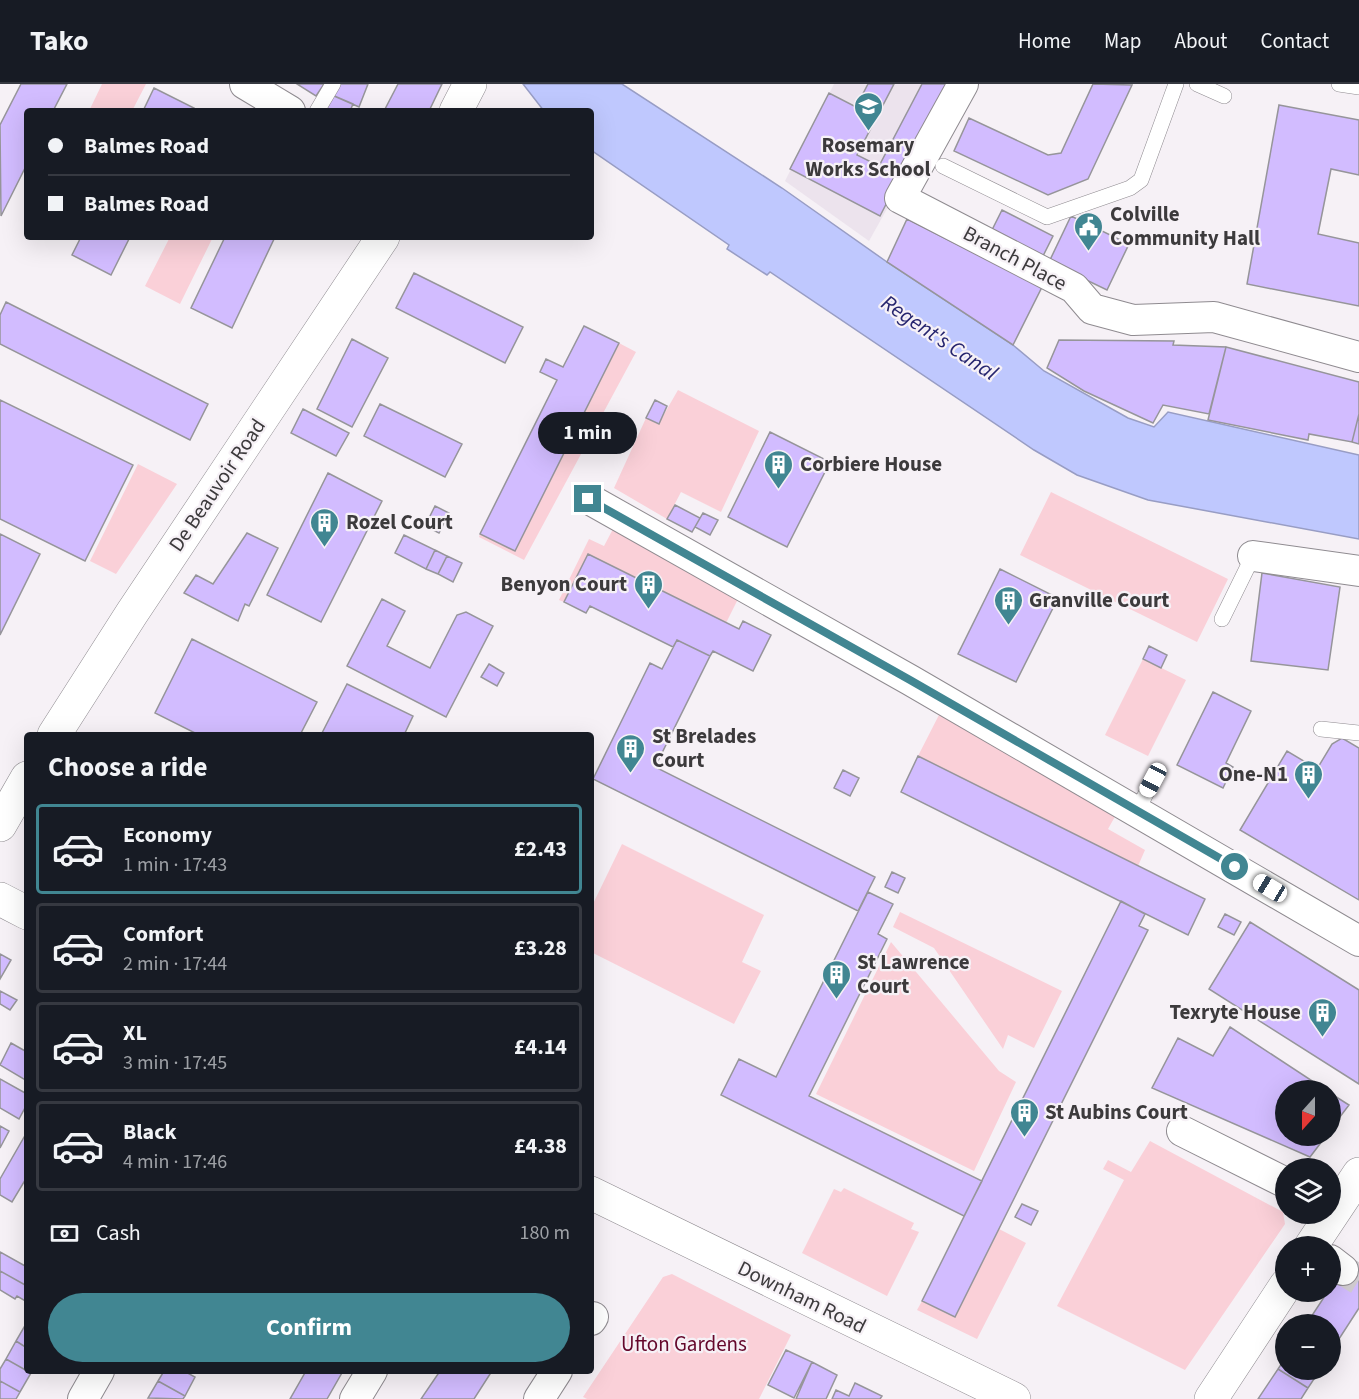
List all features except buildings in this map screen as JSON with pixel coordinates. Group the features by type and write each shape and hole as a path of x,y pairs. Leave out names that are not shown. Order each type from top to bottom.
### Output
{"street":[{"path":"245,84 285,108"},
{"path":"458,108 470,84"},
{"name":"Branch Place","path":"963,84 900,198 1074,288 1092,309 1133,320 1214,317 1359,357"},
{"name":"De Beauvoir Road","path":"56,732 132,613 381,240"},
{"path":"588,499 1137,811 1359,941"},
{"path":"1252,556 1359,571"},
{"path":"0,825 24,783"},
{"path":"0,899 24,911"},
{"path":"1182,1131 1275,1178"},
{"path":"1341,1198 1359,1174"},
{"name":"Downham Road","path":"594,1194 1014,1399"},
{"path":"1211,1399 1275,1302"},
{"path":"83,1399 97,1374"},
{"path":"355,1399 370,1374"},
{"path":"539,1399 555,1374"}],"lane":[{"path":"319,108 333,84"},
{"path":"943,166 1047,217 1089,203 1130,188 1141,180 1176,84"},
{"path":"1197,84 1224,96"},
{"path":"1339,84 1359,87"},
{"path":"1222,619 1252,556"},
{"path":"1322,729 1359,733"},
{"path":"1137,811 1153,780"}],"shaded area":[{"name":"Rosemary Works School","path":"834,84 949,84 898,189 869,241 785,181"}],"green space":[{"path":"102,84 146,84 134,108 90,108"},
{"path":"168,240 212,240 180,304 145,286"},
{"path":"619,343 636,352 524,560 479,537 480,534 515,551"},
{"path":"678,390 759,431 721,512 681,492 667,519 614,488 646,418 659,423"},
{"path":"138,464 177,484 116,574 90,561"},
{"path":"1051,492 1228,579 1197,642 1020,555"},
{"path":"613,529 738,599 726,623 588,555 564,602 559,600 589,539 604,546"},
{"path":"1143,659 1186,680 1148,756 1105,735"},
{"path":"940,713 1117,813 1108,829 1145,850 1138,866 918,756"},
{"path":"622,844 764,915 742,962 761,971 734,1024 594,954 594,902"},
{"path":"900,912 1062,991 1034,1048 1008,1035 1003,1049 934,948 893,927"},
{"path":"891,942 999,1071 1016,1082 974,1171 816,1094"},
{"path":"1150,1141 1275,1208 1275,1224 1285,1224 1185,1370 1057,1306 1124,1180 1103,1169 1108,1160 1131,1172"},
{"path":"844,1188 914,1223 911,1229 919,1232 887,1296 802,1253 834,1189 841,1192"},
{"path":"999,1229 1026,1243 977,1339 917,1310 922,1301 955,1317"},
{"name":"Ufton Gardens","path":"672,1274 791,1335 759,1399 587,1399 583,1397 663,1277"}],"water":[{"name":"Regent's Canal","path":"523,84 622,84 782,188 887,262 1013,345 1044,371 1128,418 1154,427 1168,412 1359,455 1359,539 1148,500 1077,475 1034,450 770,272 767,275 727,249 729,245 594,152 594,108 542,108"}],"tunnel":[{"path":"1343,1270 1359,1280"}],"place":[{"name":"Rosemary Works School","path":"868,132"},
{"name":"Colville Community Hall","path":"1089,252"},
{"name":"Corbiere House","path":"779,490"},
{"name":"Rozel Court","path":"325,548"},
{"name":"Benyon Court","path":"648,610"},
{"name":"Granville Court","path":"1008,626"},
{"name":"St Brelades Court","path":"631,774"},
{"name":"One-N1","path":"1309,800"},
{"name":"St Lawrence Court","path":"836,1000"},
{"name":"Texryte House","path":"1322,1038"},
{"name":"St Aubins Court","path":"1024,1138"}],"route":[{"path":"588,499 910,680 1235,867"}]}
